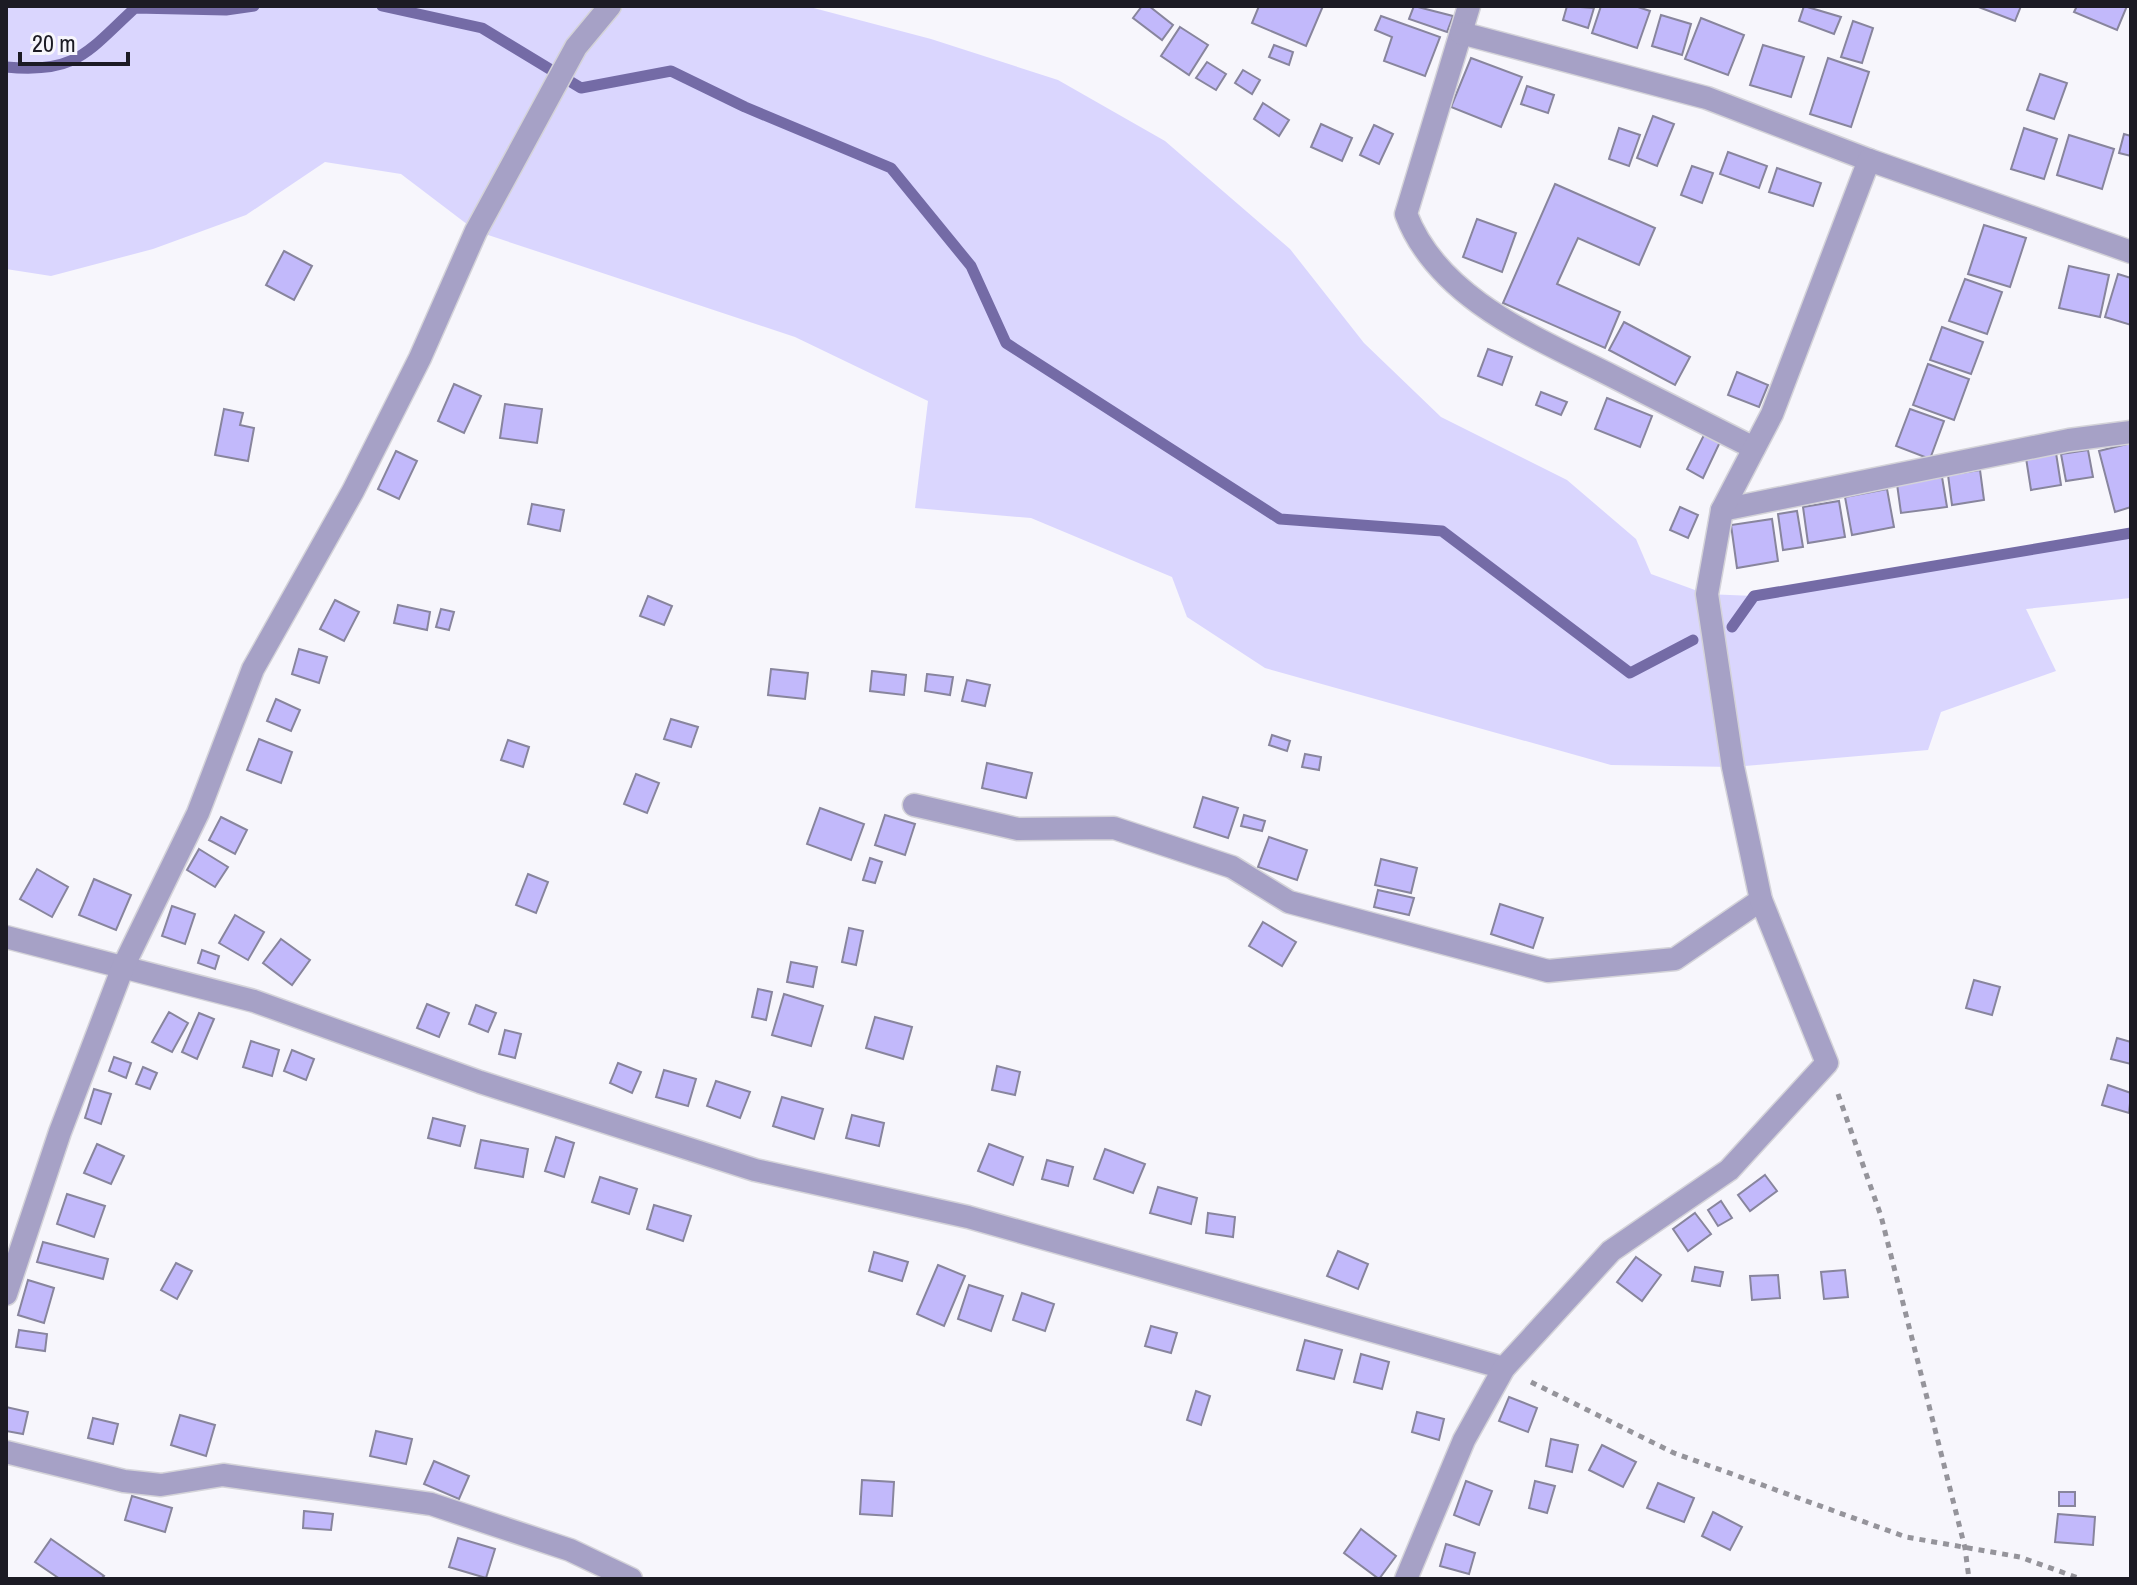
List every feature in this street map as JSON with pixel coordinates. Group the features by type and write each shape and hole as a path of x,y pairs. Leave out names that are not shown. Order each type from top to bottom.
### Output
{"street":[{"path":"6,1294 60,1132 123,967 198,813 253,669 353,491 420,358 476,231 563,70 610,6"},
{"path":"1469,6 1406,214 1415,236 1456,282 1512,325 1754,448"},
{"path":"1461,33 1707,98 1869,160 2131,252"},
{"path":"1406,1579 1464,1440 1504,1368 1611,1251 1729,1170 1827,1063 1761,900 1733,767 1707,594 1722,510 1772,414 1869,160"},
{"path":"1722,510 2010,452 2131,432"},
{"path":"914,805 1018,829 1114,828 1232,867 1289,902 1548,971 1675,959 1761,900"},
{"path":"6,937 254,1001 480,1082 755,1170 968,1217 1504,1368"},
{"path":"6,1452 124,1481 161,1485 223,1475 431,1504 570,1550 631,1579"}],"path":[{"path":"1827,1063 1881,1216 1965,1548 1969,1579"},
{"path":"1504,1368 1674,1453 1906,1537 2020,1557 2081,1579"}],"shaded area":[{"path":"6,6 806,6 931,39 1058,80 1165,141 1290,249 1364,343 1441,417 1567,480 1636,539 1651,574 1706,594 1754,596 2131,533 2131,598 2026,609 2056,671 1941,712 1928,750 1733,767 1611,765 1265,668 1187,617 1172,577 1031,518 915,508 928,401 795,337 476,231 401,174 325,162 246,215 153,249 51,276 6,269"}],"building":[{"path":"1142,6 1149,6 1173,25 1162,40 1133,18"},
{"path":"1259,6 1323,6 1306,46 1252,23"},
{"path":"1414,6 1453,16 1447,32 1409,19"},
{"path":"1567,6 1594,8 1588,28 1563,20"},
{"path":"1601,6 1635,6 1650,11 1637,48 1592,33"},
{"path":"1804,6 1841,17 1834,34 1799,21"},
{"path":"1976,6 2021,6 2015,21"},
{"path":"2077,6 2127,6 2117,30 2074,12"},
{"path":"1661,15 1691,24 1682,55 1652,46"},
{"path":"1381,16 1440,37 1425,76 1384,61 1392,37 1375,30"},
{"path":"1701,18 1744,35 1728,75 1685,59"},
{"path":"1853,21 1873,28 1862,63 1841,57"},
{"path":"1180,27 1208,45 1189,75 1161,56"},
{"path":"1274,45 1293,52 1289,65 1269,57"},
{"path":"1763,45 1804,57 1791,97 1750,85"},
{"path":"1471,58 1522,77 1501,127 1451,107"},
{"path":"1828,58 1869,72 1851,127 1810,114"},
{"path":"1207,62 1226,74 1216,90 1196,78"},
{"path":"1243,70 1260,80 1252,94 1235,83"},
{"path":"2040,74 2067,83 2054,119 2027,110"},
{"path":"1527,86 1554,95 1548,113 1521,104"},
{"path":"1263,103 1289,120 1279,136 1254,119"},
{"path":"1653,116 1674,124 1657,166 1637,158"},
{"path":"1321,124 1352,138 1342,161 1311,147"},
{"path":"1374,125 1393,134 1379,164 1360,155"},
{"path":"1619,128 1640,135 1629,166 1609,159"},
{"path":"2024,128 2057,139 2044,179 2011,169"},
{"path":"2124,134 2131,136 2131,156 2119,153"},
{"path":"2069,135 2114,149 2102,189 2057,175"},
{"path":"1728,152 1767,166 1759,188 1720,174"},
{"path":"1692,166 1713,173 1702,203 1681,195"},
{"path":"1777,168 1821,183 1813,206 1769,192"},
{"path":"1555,184 1655,228 1639,265 1578,238 1557,284 1620,312 1605,348 1503,303"},
{"path":"1477,219 1516,233 1502,272 1463,257"},
{"path":"1984,225 2026,238 2010,287 1968,274"},
{"path":"284,251 312,266 294,300 266,285"},
{"path":"2069,266 2109,275 2100,317 2059,308"},
{"path":"2118,274 2131,278 2131,325 2105,317"},
{"path":"1965,279 2002,292 1987,334 1949,321"},
{"path":"1624,322 1690,357 1675,385 1609,350"},
{"path":"1942,327 1983,342 1971,374 1930,360"},
{"path":"1488,349 1512,357 1502,385 1478,376"},
{"path":"1928,364 1969,379 1954,420 1913,405"},
{"path":"1737,372 1768,385 1759,407 1728,395"},
{"path":"454,384 481,396 464,433 438,421"},
{"path":"1541,392 1567,402 1561,415 1536,405"},
{"path":"1607,398 1652,416 1640,447 1595,429"},
{"path":"505,404 542,409 537,443 500,438"},
{"path":"224,409 243,413 240,425 254,428 248,461 215,455"},
{"path":"1910,409 1944,421 1930,459 1896,446"},
{"path":"1704,435 1720,442 1703,478 1687,469"},
{"path":"2131,443 2131,507 2115,512 2099,451"},
{"path":"2088,450 2093,477 2066,481 2061,454"},
{"path":"396,451 417,461 399,499 378,489"},
{"path":"2056,453 2061,485 2031,490 2026,458"},
{"path":"1980,470 1984,500 1952,505 1948,475"},
{"path":"1942,477 1947,507 1901,513 1897,484"},
{"path":"1887,489 1894,527 1852,535 1845,497"},
{"path":"1839,501 1845,537 1808,543 1803,507"},
{"path":"532,504 564,510 560,531 528,524"},
{"path":"1680,507 1698,515 1688,538 1670,530"},
{"path":"1797,511 1803,547 1783,550 1778,514"},
{"path":"1772,519 1778,561 1737,568 1731,525"},
{"path":"648,596 672,606 664,625 640,616"},
{"path":"335,600 359,612 344,641 320,629"},
{"path":"398,605 430,612 427,630 394,623"},
{"path":"441,609 454,612 449,630 436,627"},
{"path":"299,649 327,657 319,683 292,674"},
{"path":"771,669 808,673 805,699 768,695"},
{"path":"872,671 906,675 904,695 870,691"},
{"path":"927,674 953,677 950,695 925,691"},
{"path":"967,680 990,685 985,706 962,701"},
{"path":"276,699 300,710 291,731 267,721"},
{"path":"671,719 698,727 691,747 664,739"},
{"path":"1272,735 1290,741 1287,751 1269,745"},
{"path":"259,739 292,752 281,783 247,770"},
{"path":"508,740 529,747 523,767 501,760"},
{"path":"1305,754 1321,757 1319,770 1302,767"},
{"path":"987,763 1032,773 1026,798 982,788"},
{"path":"636,774 659,783 647,813 624,804"},
{"path":"1203,797 1238,808 1228,838 1194,827"},
{"path":"820,808 864,824 851,860 807,844"},
{"path":"885,815 915,824 905,855 875,845"},
{"path":"1244,815 1265,821 1262,831 1241,826"},
{"path":"221,817 247,830 235,854 209,840"},
{"path":"1269,837 1307,850 1297,880 1258,867"},
{"path":"199,849 228,867 215,887 187,870"},
{"path":"870,858 882,862 875,883 863,880"},
{"path":"1381,859 1417,868 1411,893 1375,885"},
{"path":"37,869 68,887 52,917 20,899"},
{"path":"528,874 548,882 536,913 516,905"},
{"path":"94,879 131,895 116,930 79,915"},
{"path":"1378,890 1414,898 1409,915 1374,907"},
{"path":"1500,904 1543,918 1533,948 1491,934"},
{"path":"172,906 195,914 185,944 162,936"},
{"path":"235,915 264,932 248,960 219,943"},
{"path":"1263,922 1296,942 1282,966 1249,946"},
{"path":"849,928 863,931 856,965 842,962"},
{"path":"281,939 310,960 292,985 263,963"},
{"path":"202,950 219,956 215,969 198,963"},
{"path":"791,962 817,967 813,987 787,982"},
{"path":"1974,980 2000,987 1992,1015 1966,1008"},
{"path":"758,989 772,992 766,1020 752,1017"},
{"path":"784,994 823,1006 811,1046 772,1035"},
{"path":"427,1004 449,1013 439,1037 417,1028"},
{"path":"476,1005 496,1013 488,1032 469,1024"},
{"path":"169,1012 188,1023 172,1052 152,1042"},
{"path":"199,1013 214,1019 197,1059 182,1052"},
{"path":"875,1017 912,1027 903,1059 866,1048"},
{"path":"505,1030 521,1034 515,1058 499,1054"},
{"path":"2117,1038 2131,1042 2131,1064 2111,1059"},
{"path":"251,1041 279,1050 272,1076 243,1067"},
{"path":"292,1050 314,1059 306,1080 284,1071"},
{"path":"114,1057 131,1063 126,1078 109,1071"},
{"path":"618,1063 641,1072 632,1093 610,1083"},
{"path":"997,1066 1020,1072 1015,1095 992,1090"},
{"path":"143,1067 157,1073 150,1089 136,1084"},
{"path":"664,1070 696,1079 688,1106 656,1097"},
{"path":"716,1081 750,1092 740,1118 707,1106"},
{"path":"2108,1085 2131,1093 2129,1113 2102,1105"},
{"path":"94,1089 111,1094 101,1124 85,1118"},
{"path":"782,1097 823,1109 814,1139 773,1126"},
{"path":"852,1115 884,1123 879,1146 846,1138"},
{"path":"433,1118 465,1126 460,1146 428,1138"},
{"path":"556,1137 574,1143 564,1177 545,1171"},
{"path":"481,1140 528,1149 523,1177 475,1168"},
{"path":"97,1144 124,1156 111,1184 84,1173"},
{"path":"989,1144 1023,1157 1013,1185 978,1171"},
{"path":"1105,1149 1145,1164 1133,1193 1094,1179"},
{"path":"1047,1160 1073,1167 1068,1186 1042,1179"},
{"path":"1765,1175 1777,1191 1750,1211 1738,1195"},
{"path":"600,1177 637,1189 629,1214 592,1202"},
{"path":"1158,1187 1197,1198 1191,1224 1150,1213"},
{"path":"67,1194 105,1206 94,1237 57,1224"},
{"path":"1721,1201 1732,1218 1718,1226 1708,1210"},
{"path":"654,1205 691,1216 683,1241 647,1229"},
{"path":"1208,1213 1235,1217 1233,1237 1206,1233"},
{"path":"1695,1213 1711,1234 1688,1251 1673,1229"},
{"path":"43,1242 108,1259 103,1279 37,1262"},
{"path":"1338,1251 1368,1264 1358,1289 1327,1276"},
{"path":"874,1252 908,1262 902,1281 869,1271"},
{"path":"1636,1257 1661,1275 1642,1301 1617,1282"},
{"path":"176,1263 192,1271 177,1299 161,1290"},
{"path":"938,1265 965,1276 944,1326 917,1314"},
{"path":"1695,1267 1723,1272 1720,1286 1692,1281"},
{"path":"1845,1270 1848,1297 1824,1299 1821,1272"},
{"path":"1778,1275 1780,1298 1752,1300 1750,1276"},
{"path":"28,1280 54,1288 44,1323 18,1315"},
{"path":"969,1285 1003,1296 991,1331 958,1319"},
{"path":"1022,1293 1054,1304 1045,1331 1013,1320"},
{"path":"1151,1326 1177,1333 1171,1353 1145,1346"},
{"path":"19,1330 47,1334 45,1351 16,1347"},
{"path":"1305,1340 1342,1350 1334,1379 1297,1370"},
{"path":"1361,1354 1389,1362 1382,1389 1354,1382"},
{"path":"1196,1391 1210,1396 1201,1425 1187,1420"},
{"path":"1509,1397 1537,1408 1528,1432 1499,1421"},
{"path":"6,1407 28,1412 23,1434 6,1431"},
{"path":"1417,1412 1444,1419 1439,1440 1412,1432"},
{"path":"180,1415 215,1425 206,1456 171,1445"},
{"path":"93,1418 118,1424 113,1444 88,1438"},
{"path":"376,1431 412,1439 406,1464 370,1456"},
{"path":"1551,1439 1578,1445 1572,1472 1546,1466"},
{"path":"1602,1445 1636,1462 1623,1487 1589,1470"},
{"path":"434,1461 469,1476 459,1499 424,1484"},
{"path":"862,1480 894,1482 892,1516 860,1514"},
{"path":"1466,1481 1492,1491 1479,1525 1454,1515"},
{"path":"1535,1481 1555,1486 1547,1513 1529,1508"},
{"path":"1658,1483 1694,1498 1684,1522 1647,1508"},
{"path":"2059,1492 2075,1492 2075,1506 2059,1506"},
{"path":"132,1496 172,1508 165,1532 125,1520"},
{"path":"304,1511 333,1514 331,1530 303,1528"},
{"path":"1713,1512 1742,1527 1730,1550 1702,1536"},
{"path":"2058,1514 2095,1517 2093,1545 2055,1542"},
{"path":"1361,1529 1396,1556 1379,1579 1344,1553"},
{"path":"458,1538 495,1549 486,1578 449,1567"},
{"path":"51,1539 104,1576 101,1579 60,1579 35,1562"},
{"path":"1446,1544 1475,1553 1469,1574 1440,1566"}],"waterway":[{"path":"6,67 49,67 79,57 135,8 226,10 254,6"},
{"path":"382,6 482,28 581,88 671,71 745,107 891,168 971,266 1006,343 1280,519 1442,531 1630,673 1693,640"},
{"path":"1732,627 1754,596 2131,533"}]}
